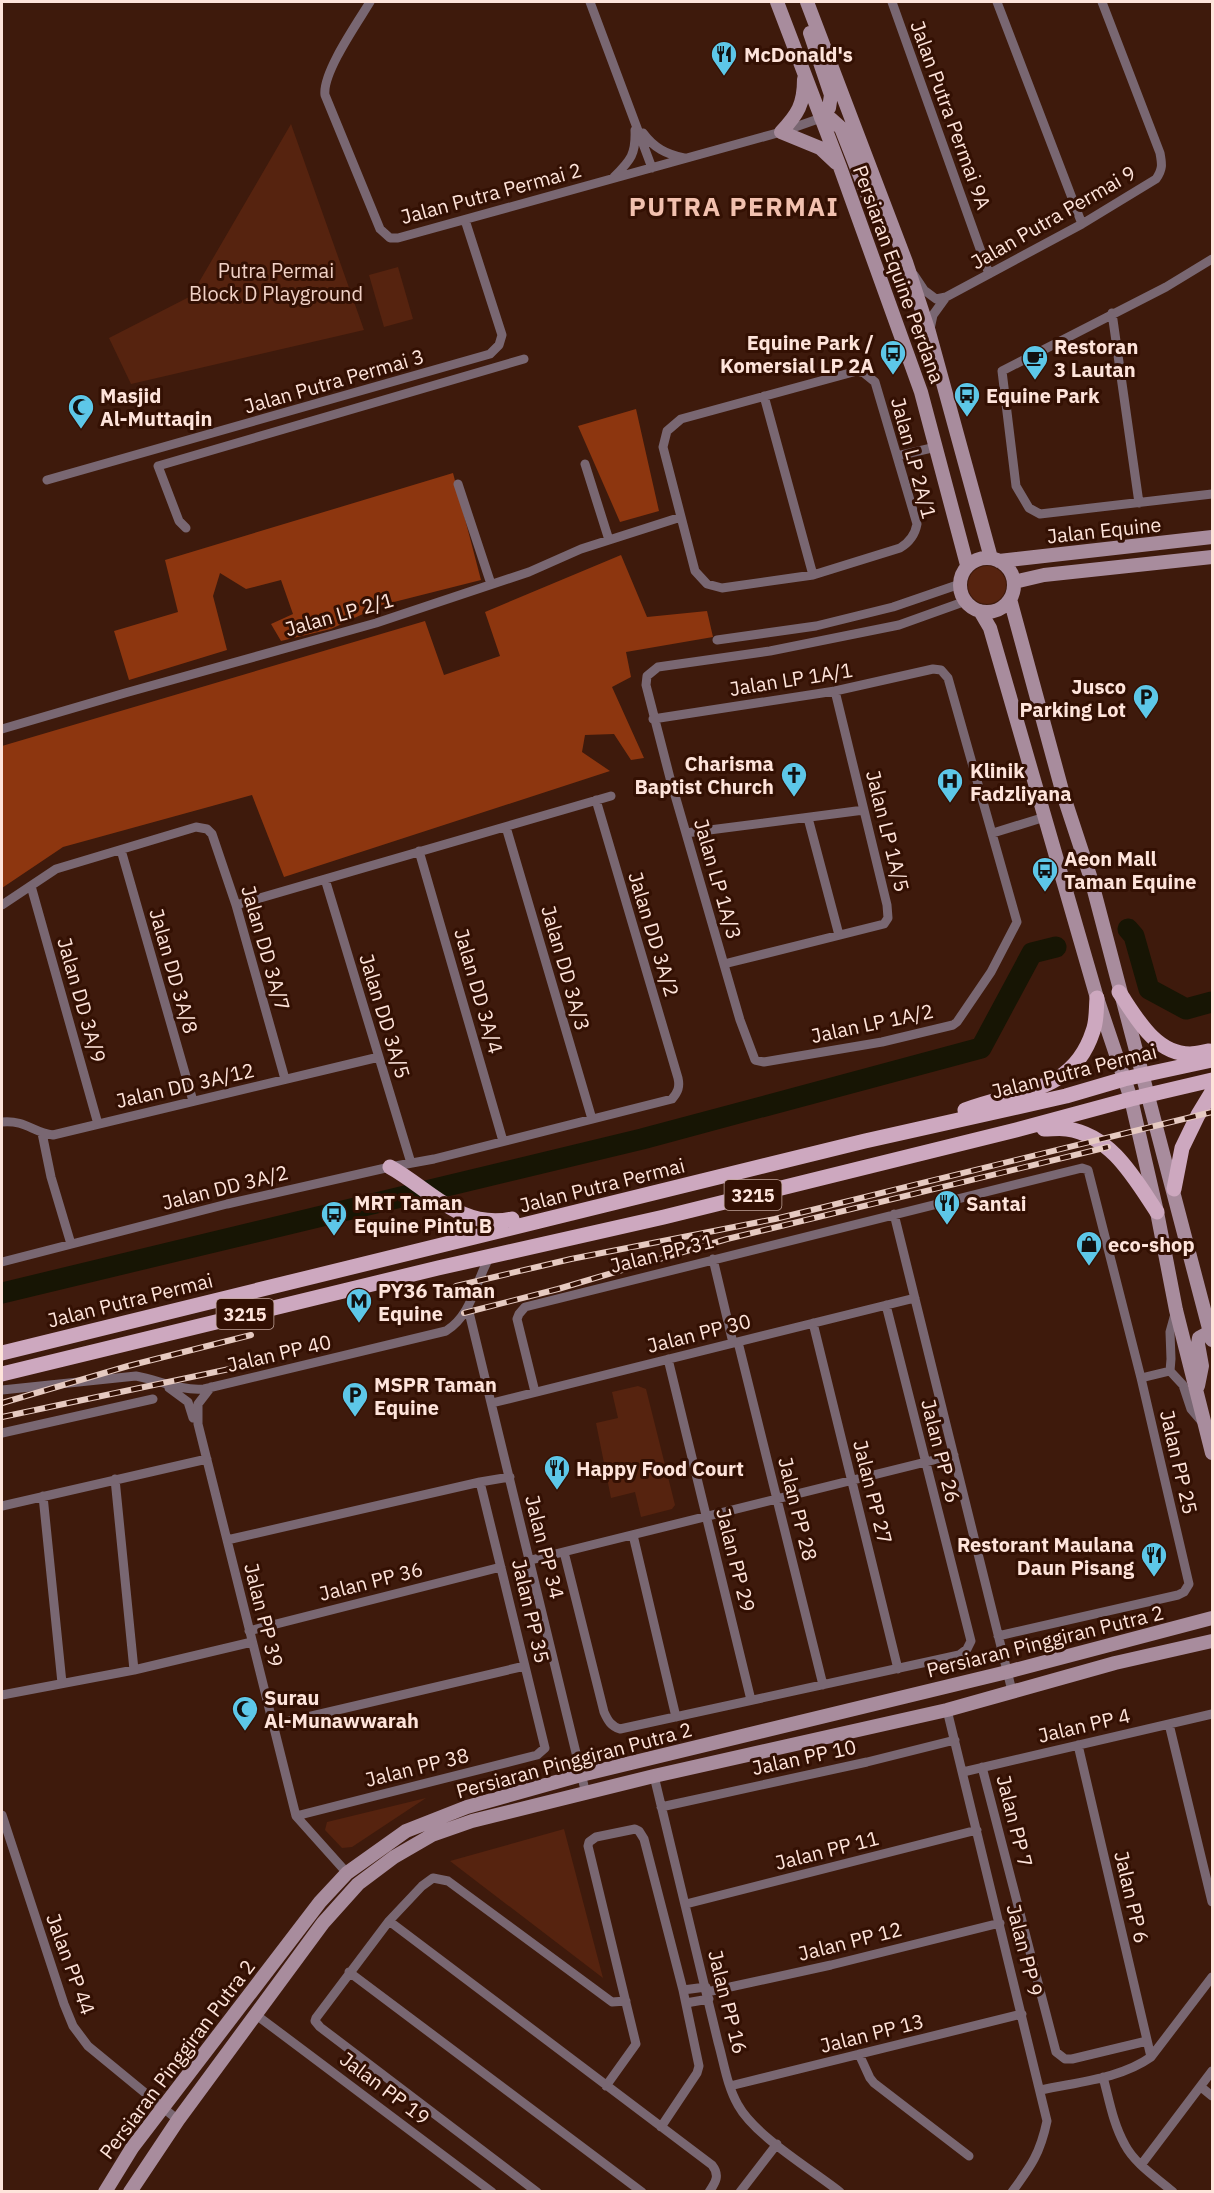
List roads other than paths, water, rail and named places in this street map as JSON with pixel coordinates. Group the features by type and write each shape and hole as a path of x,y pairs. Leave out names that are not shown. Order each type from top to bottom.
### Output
{"main road":[{"path":"1119,992 1145,1030 1157,1041 1175,1051 1190,1054 1212,1050"},
{"path":"917,1129 977,1105 1052,1083 1072,1068 1086,1047 1094,1029 1098,998"},
{"name":"Jalan Putra Permai","path":"2,1353 917,1129 1066,1096 1124,1079 1212,1060"},
{"name":"Jalan Putra Permai","path":"2,1374 403,1276 489,1258 1016,1131 1149,1094 1212,1080"},
{"path":"1174,1189 1182,1148 1212,1092"},
{"path":"1016,1131 1066,1128 1085,1133 1110,1150 1122,1162 1157,1212"},
{"path":"390,1167 409,1170 447,1208 495,1222 610,1196 670,1190"}],"street":[{"name":"Jalan Putra Permai 2","path":"370,2 329,72 324,88 380,229 390,238 398,238 465,220 781,132 822,118"},
{"path":"590,2 652,168"},
{"name":"Persiaran Equine Perdana","path":"777,2 840,166 921,392 967,565"},
{"path":"806,2 809,32 831,95 829,108 822,118 831,119 842,128 879,219 924,290 936,299 946,297"},
{"name":"Persiaran Equine Perdana","path":"806,2 903,255 929,332 995,560"},
{"name":"Jalan Putra Permai 9A","path":"891,2 989,274"},
{"path":"997,2 1082,224"},
{"name":"Jalan Putra Permai 9","path":"946,297 1082,224 1156,178 1161,172 1163,165 1160,153 1102,2"},
{"path":"804,70 804,97 795,117 781,132 820,148 840,166"},
{"path":"635,122 651,145 669,154 686,158"},
{"path":"612,179 630,161 636,147 635,122"},
{"name":"Jalan Putra Permai 3","path":"47,480 490,354 499,345 502,335 465,220"},
{"path":"1212,259 1166,287 1002,371 1016,486 1029,508 1040,514 1212,494"},
{"path":"929,332 933,315 946,297"},
{"path":"1112,313 1139,503"},
{"path":"186,528 179,521 158,466 524,359"},
{"name":"Jalan LP 2A/1","path":"681,517 695,571 707,584 722,588 813,575 900,548 912,538 917,524 875,382 864,373 857,371 764,396"},
{"path":"681,517 663,447 667,431 681,419 764,396 813,575"},
{"path":"897,456 936,447"},
{"path":"585,464 609,540"},
{"path":"458,484 491,584"},
{"name":"Jalan LP 2/1","path":"2,729 376,623 529,572 580,549 681,517"},
{"name":"Jalan Equine","path":"995,560 1212,537"},
{"name":"Jalan Equine","path":"1014,582 1044,575 1212,557"},
{"path":"1196,1391 1202,1366 1199,1338 1211,1336 1174,1189 1119,992 1086,861 1063,794 1010,599 1014,582 1011,574 995,560 978,559 967,565 960,584 966,601 980,611 990,628 1098,998 1131,1099 1157,1212 1176,1310 1204,1424 1212,1453"},
{"path":"717,640 816,626 893,607 960,584"},
{"path":"980,611 997,610 1010,599"},
{"name":"Jalan LP 1A/3","path":"764,1062 755,1060 752,1055 724,964 653,719 646,685 647,676 658,667 770,651 899,625 966,601"},
{"name":"Jalan LP 1A/1","path":"653,719 835,692 933,669"},
{"name":"Jalan LP 1A/2","path":"764,1062 882,1042 953,1025 991,972 1017,922 948,678 940,670 933,669"},
{"name":"Jalan LP 1A/5","path":"724,964 884,924 888,918 888,905 835,692"},
{"path":"236,905 610,796"},
{"name":"Jalan DD 3A/2","path":"592,1119 672,1099 680,1085 596,800"},
{"path":"686,833 864,810"},
{"path":"993,832 1045,817"},
{"path":"808,818 839,935"},
{"name":"Jalan DD 3A/3","path":"506,826 592,1119"},
{"name":"Jalan DD 3A/7","path":"121,850 196,827 207,829 213,836 236,905 285,1079"},
{"path":"2,905 56,869 121,850"},
{"name":"Jalan DD 3A/8","path":"121,850 193,1101"},
{"name":"Jalan DD 3A/4","path":"419,851 503,1141"},
{"name":"Jalan DD 3A/5","path":"325,879 379,1057 409,1170"},
{"name":"Jalan DD 3A/9","path":"31,886 98,1124"},
{"name":"Jalan DD 3A/12","path":"2,1122 14,1121 42,1133 53,1135 379,1057"},
{"path":"409,1170 434,1159 592,1119"},
{"path":"42,1133 51,1177 70,1244"},
{"name":"Jalan DD 3A/2","path":"2,1262 227,1204 390,1167"},
{"name":"Jalan PP 25","path":"894,1214 1082,1168 1088,1170 1141,1378 1188,1576 1187,1589 1178,1595 998,1636"},
{"path":"894,1214 1012,1691"},
{"name":"Jalan PP 31","path":"535,1392 518,1320 525,1306 894,1214"},
{"name":"Jalan PP 40","path":"2,1390 136,1376 189,1390 211,1388 446,1331 453,1327 468,1308 481,1272 489,1258"},
{"name":"Jalan PP 28","path":"713,1259 777,1499 823,1685"},
{"name":"Jalan PP 30","path":"492,1403 915,1298"},
{"name":"Jalan PP 26","path":"886,1305 970,1641 967,1649 959,1656 898,1669"},
{"name":"Jalan PP 34","path":"468,1308 586,1794"},
{"path":"1170,1371 1172,1359 1170,1332 1176,1310"},
{"name":"Jalan PP 27","path":"813,1323 898,1669"},
{"name":"Jalan PP 29","path":"668,1359 751,1700"},
{"path":"1141,1378 1170,1371"},
{"path":"1170,1371 1183,1385 1191,1409 1204,1424"},
{"path":"156,1380 174,1390 188,1402 194,1421 198,1424"},
{"name":"Jalan PP 39","path":"211,1388 198,1404 198,1424 296,1816 346,1873"},
{"path":"2,1433 153,1399"},
{"path":"531,1560 954,1455"},
{"path":"2,1506 207,1459"},
{"path":"226,1540 510,1477"},
{"path":"115,1479 134,1670"},
{"name":"Jalan PP 35","path":"480,1482 545,1748"},
{"path":"43,1496 62,1683"},
{"path":"633,1535 676,1717"},
{"path":"564,1552 604,1712 607,1720 620,1729 898,1669"},
{"name":"Jalan PP 36","path":"249,1631 501,1567"},
{"name":"Persiaran Pinggiran Putra 2","path":"105,2192 132,2148 162,2107 320,1902 346,1873 406,1831 466,1808 581,1775 1007,1672 1212,1618"},
{"name":"Persiaran Pinggiran Putra 2","path":"130,2192 178,2120 323,1923 358,1884 394,1857 432,1836 472,1821 654,1776 947,1710 1115,1663 1212,1641"},
{"path":"2,1695 134,1670 252,1642"},
{"path":"273,1725 525,1666"},
{"name":"Jalan PP 9","path":"947,1710 1047,2121 1035,2160 1014,2190"},
{"name":"Jalan PP 4","path":"963,1772 1212,1714"},
{"path":"1169,1724 1212,1902"},
{"name":"Jalan PP 10","path":"661,1807 867,1762 955,1740"},
{"name":"Jalan PP 6","path":"1078,1745 1151,2057"},
{"name":"Jalan PP 38","path":"296,1816 537,1755 545,1748"},
{"name":"Jalan PP 7","path":"982,1767 1053,2046 1060,2056 1072,2059 1148,2042"},
{"name":"Jalan PP 16","path":"654,1776 730,2086 738,2105 752,2122 777,2144 840,2192"},
{"name":"Jalan PP 44","path":"2,1815 64,2004 74,2026 88,2046 178,2120"},
{"path":"606,2086 636,2045 588,1846 589,1842 596,1837 631,1830 642,1834 683,1990 699,2069 661,2127"},
{"name":"Jalan PP 11","path":"686,1904 977,1830"},
{"path":"537,2192 320,2027 315,2021 316,2018 389,1921 427,1881 433,1878 443,1879 612,2002 626,2001"},
{"path":"389,1921 716,2170 717,2180 709,2192"},
{"name":"Jalan PP 12","path":"707,1993 1000,1923"},
{"path":"349,1972 642,2192"},
{"path":"1041,2090 1103,2077 1141,2064 1151,2057 1212,1977"},
{"path":"683,1990 707,1993"},
{"path":"686,2003 707,1993"},
{"name":"Jalan PP 19","path":"255,2014 492,2192"},
{"name":"Jalan PP 13","path":"730,2086 1022,2014"},
{"path":"859,2055 874,2083 969,2156"},
{"path":"1141,2165 1212,2071"},
{"path":"1103,2077 1116,2128 1126,2147 1141,2165 1173,2192"},
{"path":"1201,2087 1212,2096"},
{"path":"740,2192 777,2144"}],"waterway":[{"path":"1128,929 1134,936 1149,989 1186,1009 1212,1002"},
{"path":"2,1293 642,1139 981,1048 1032,953 1056,947"}],"railway":[{"path":"456,1286 571,1259 775,1219 1212,1112"},
{"path":"464,1313 558,1289 727,1239 1108,1147"},
{"path":"2,1403 128,1366 251,1335"},
{"path":"2,1417 258,1363"}],"place":[{"name":"McDonald's","path":"724,77"},
{"name":"Equine Park / Komersial LP 2A","path":"893,376"},
{"name":"Restoran 3 Lautan","path":"1035,381"},
{"name":"Equine Park","path":"967,418"},
{"name":"Masjid Al-Muttaqin","path":"81,430"},
{"name":"Jusco Parking Lot","path":"1146,720"},
{"name":"Charisma Baptist Church","path":"794,798"},
{"name":"Klinik Fadzliyana","path":"950,804"},
{"name":"Aeon Mall Taman Equine","path":"1045,893"},
{"name":"Santai","path":"947,1226"},
{"name":"MRT Taman Equine Pintu B","path":"334,1237"},
{"name":"eco-shop","path":"1089,1267"},
{"name":"PY36 Taman Equine","path":"359,1324"},
{"name":"MSPR Taman Equine","path":"355,1418"},
{"name":"Happy Food Court","path":"557,1491"},
{"name":"Restorant Maulana Daun Pisang","path":"1154,1578"},
{"name":"Surau Al-Munawwarah","path":"245,1732"}],"district":[{"name":"PUTRA PERMAI","path":"734,206"}],"park label":[{"name":"Putra Permai Block D Playground","path":"276,282"}]}
